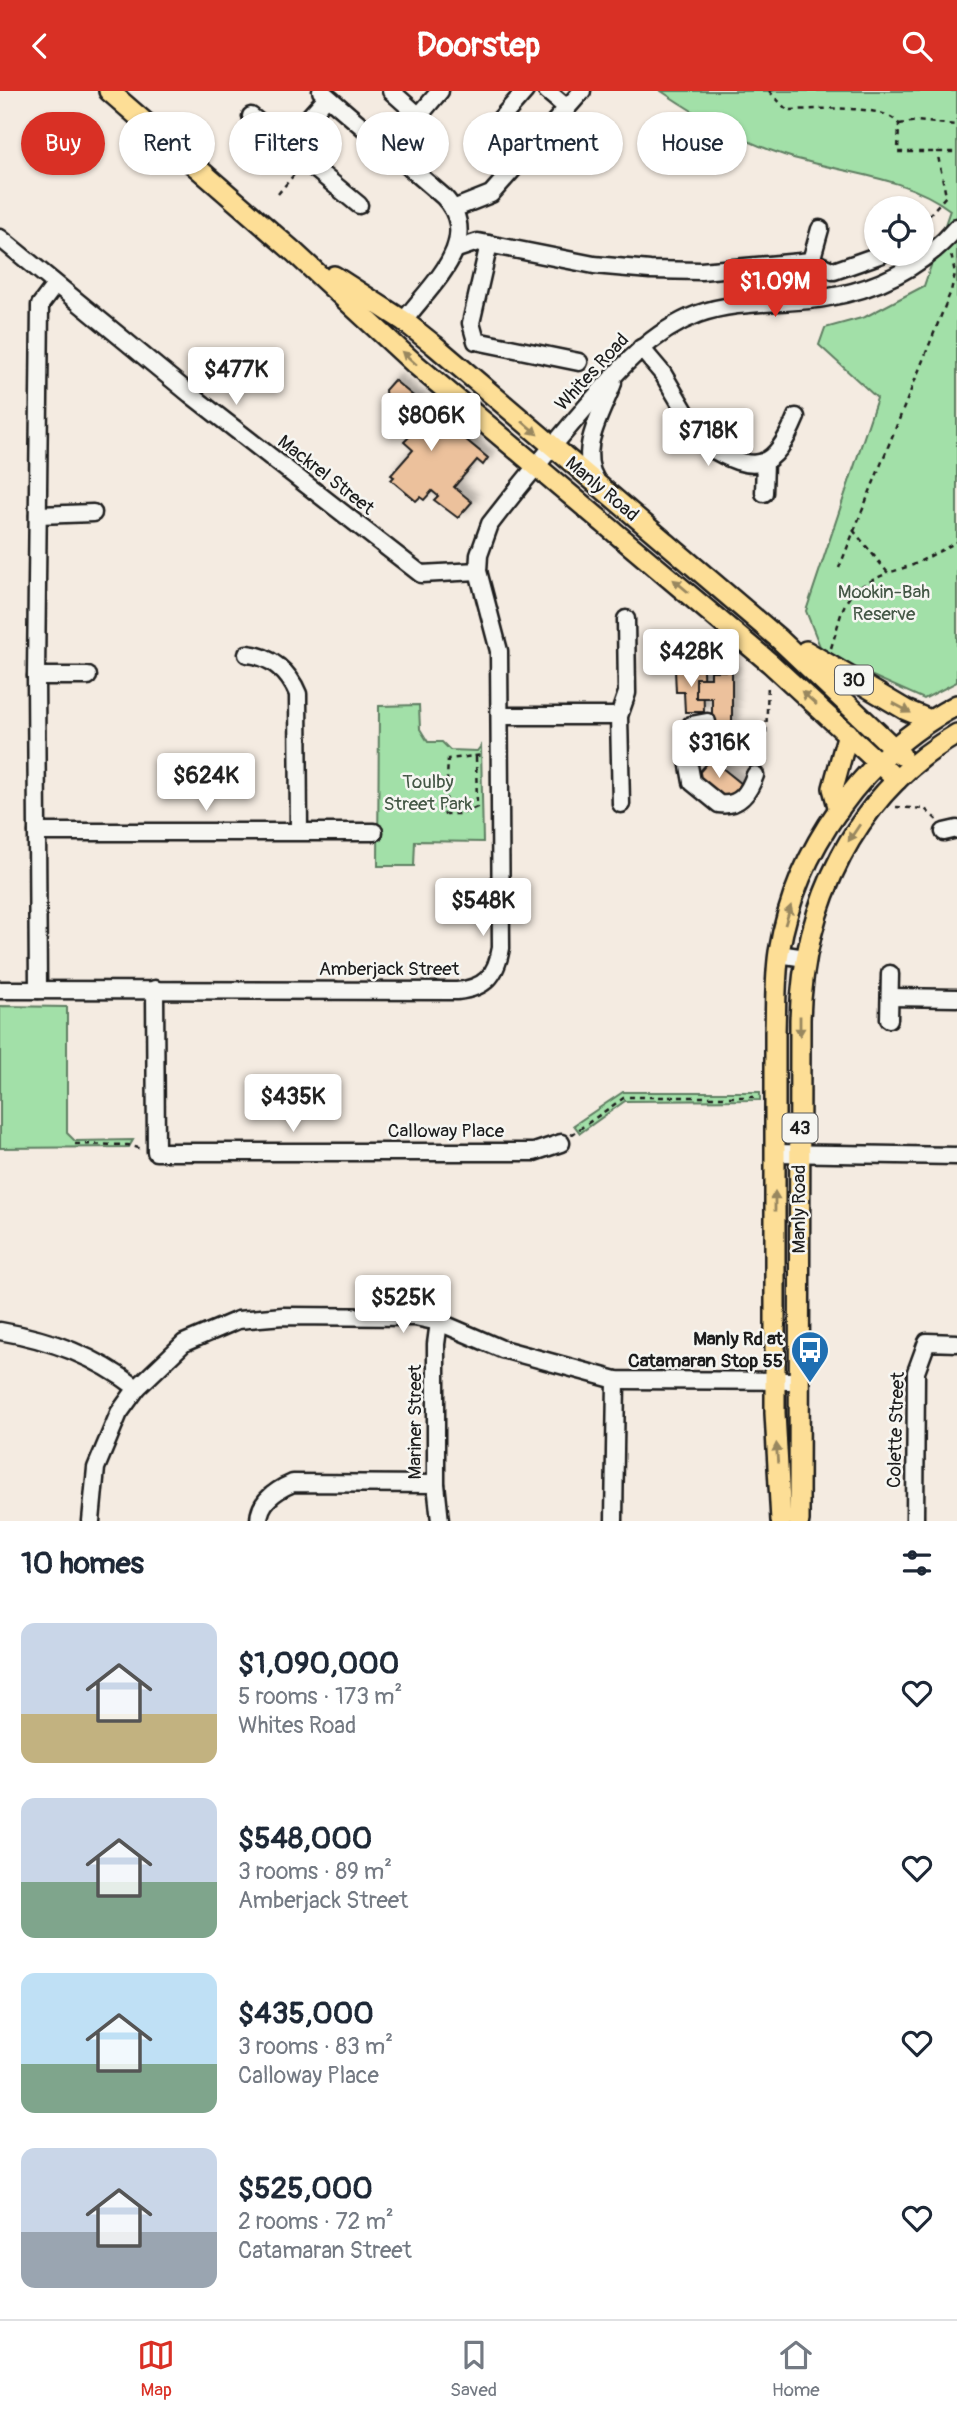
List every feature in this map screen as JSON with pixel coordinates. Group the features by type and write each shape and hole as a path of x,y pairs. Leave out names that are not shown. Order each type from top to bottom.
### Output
{"main road":[{"name":"Manly Road","path":"108,91 294,252 415,363 770,663 897,780 863,819 829,876 811,929 805,958 800,1020 799,1521"},
{"name":"Manly Road","path":"294,252 404,321 778,638 912,767"},
{"name":"30","path":"778,638 906,710 930,720"},
{"name":"Manly Road","path":"781,1521 775,1381 776,988 779,954 801,879 839,810 894,747 930,720 957,705"},
{"path":"839,810 833,788 848,733"},
{"path":"897,780 957,734"}],"street":[{"path":"391,91 415,112"},
{"path":"422,112 440,91"},
{"path":"507,112 525,91"},
{"path":"547,91 567,107"},
{"path":"453,209 491,194 582,91"},
{"path":"310,112 324,94 356,122"},
{"path":"323,175 359,205"},
{"path":"418,175 444,197 453,209 458,225 457,249"},
{"name":"Whites Road","path":"537,465 641,348 696,315 738,302 824,298 873,287 922,262 957,227"},
{"path":"811,261 820,229"},
{"name":"Mackrel Street","path":"0,238 200,403 421,574 478,571"},
{"path":"404,321 457,249 471,243 489,244 594,265 650,270 701,271 811,261 834,271 864,260"},
{"path":"489,244 471,323 476,341 579,362"},
{"path":"38,990 36,676 40,305 55,285"},
{"path":"641,348 663,374 705,445 727,456 765,462 776,456 796,417"},
{"path":"598,484 590,471 588,451 618,371"},
{"path":"764,493 765,462"},
{"name":"Amberjack Street","path":"0,990 457,991 474,989 485,983 497,969 501,949 500,716 499,651 478,571 479,555 490,524 537,465"},
{"path":"38,515 93,513"},
{"path":"621,804 619,716 627,693 626,619"},
{"path":"247,654 263,655 291,677 298,694 299,831"},
{"path":"36,676 88,675"},
{"path":"500,716 619,716"},
{"path":"688,737 691,725 708,722"},
{"path":"688,759 692,782 719,804 732,804 743,797 760,770"},
{"path":"37,832 374,832"},
{"path":"779,954 805,958"},
{"path":"889,1019 890,974"},
{"path":"155,989 156,1152"},
{"path":"890,997 957,998"},
{"name":"Calloway Place","path":"156,1152 534,1152 561,1143"},
{"path":"775,1153 957,1156"},
{"path":"91,1521 96,1468 119,1413 137,1388 184,1343 238,1320 283,1316 415,1317 439,1322 502,1349 616,1380 798,1381"},
{"name":"Mariner Street","path":"439,1322 436,1344 436,1484 440,1521"},
{"path":"0,1331 34,1337 84,1353 137,1388"},
{"name":"Colette Street","path":"915,1521 916,1372 927,1342 957,1343"},
{"path":"614,1521 616,1380"},
{"path":"258,1521 266,1501 277,1490 293,1483 436,1484"}],"path":[{"path":"769,91 787,110 867,110 889,116 899,124 917,121 957,125"},
{"path":"899,124 898,152 957,152"},
{"path":"934,210 946,196 937,151"},
{"path":"278,194 294,175"},
{"path":"839,568 951,291 955,273"},
{"path":"951,291 957,292"},
{"path":"853,530 888,573"},
{"path":"828,656 846,599 859,585 913,565 957,542"},
{"path":"760,770 766,687 769,680"},
{"path":"476,757 478,797 475,810 443,814 440,811 446,800 448,759 487,754"},
{"path":"890,806 925,809 951,830"},
{"path":"561,1143 625,1097 762,1097"},
{"path":"75,1144 128,1145 156,1152"}],"green space":[{"name":"Mookin-Bah Reserve","path":"661,91 957,91 957,682 924,699 823,654 806,611 877,398 819,345 825,328 865,317 924,286 931,266 934,266 934,257 950,210 934,199 934,196 870,176 784,155 747,140 747,112 694,112"},
{"name":"Toulby Street Park","path":"419,705 420,729 428,742 442,742 450,750 477,751 481,746 483,842 415,841 414,866 378,866 379,706"},
{"path":"0,1006 67,1007 67,1133 75,1141 133,1140 129,1147 0,1148"},
{"path":"623,1092 760,1092 760,1100 625,1101 580,1133 574,1125"}],"building":[{"path":"394,380 488,458 483,465 477,460 454,487 472,502 458,518 434,500 438,496 432,491 424,500 420,497 416,501 391,480 394,477 391,475 413,450 404,442 411,435 387,414 385,390"},
{"path":"703,669 704,712 685,712 684,692 676,692 675,670"},
{"path":"711,671 732,671 732,730 712,730 712,698 696,698 696,678 711,678"},
{"path":"683,737 694,737 694,760 683,759"},
{"path":"711,759 742,784 728,802 696,776"}],"place":[{"name":"Manly Rd at Catamaran Stop 55","path":"810,1384"}]}
